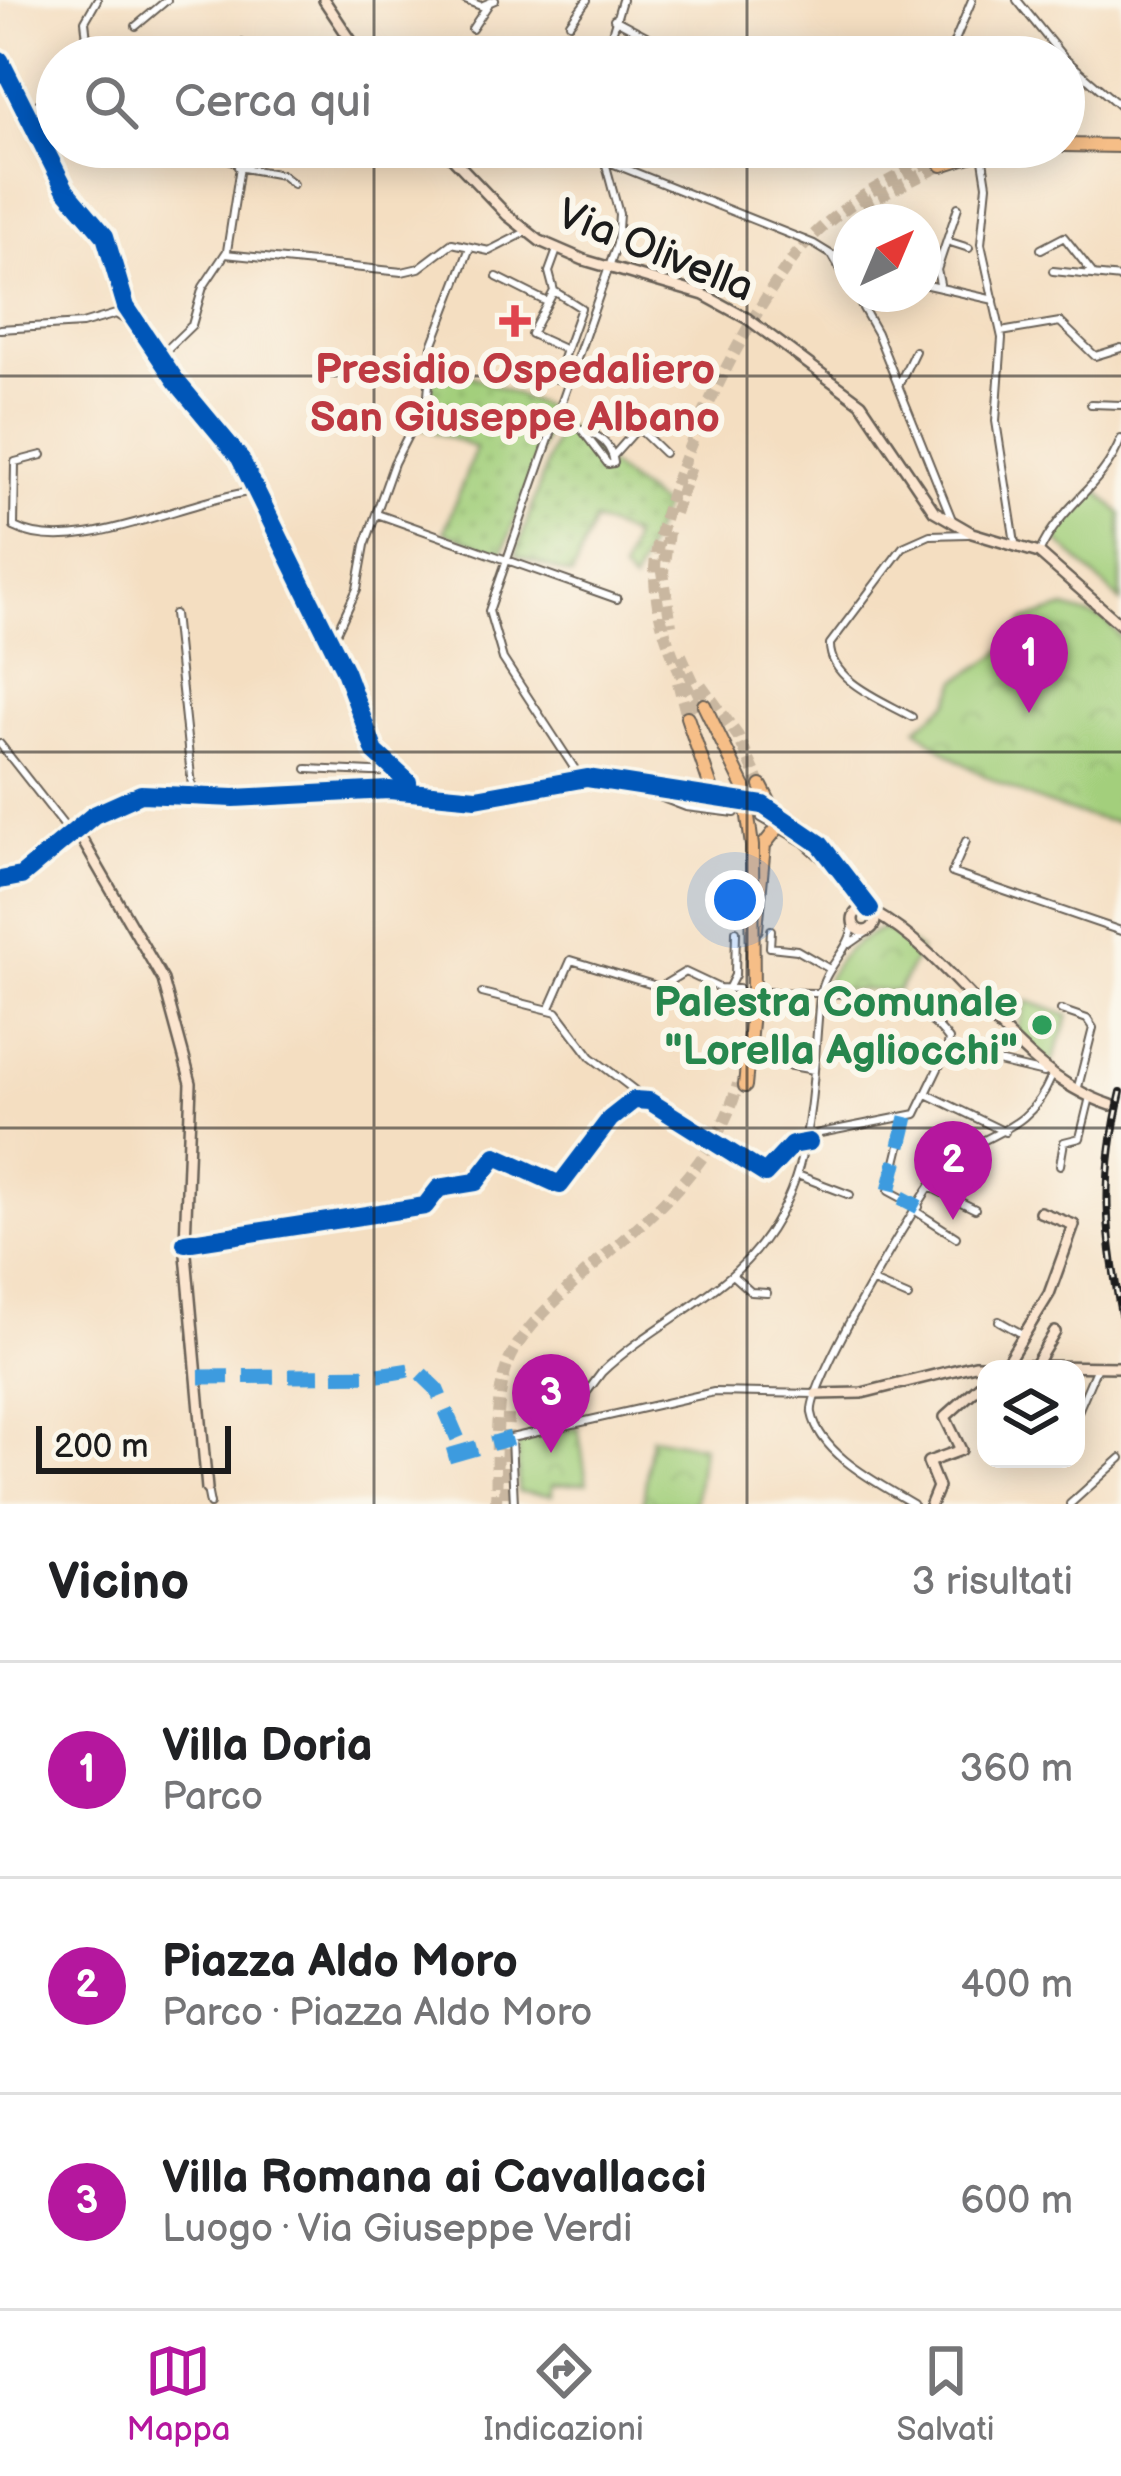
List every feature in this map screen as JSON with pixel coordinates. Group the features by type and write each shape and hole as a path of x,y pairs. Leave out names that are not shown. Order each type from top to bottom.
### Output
{"highway":[{"path":"1085,142 1121,142"},
{"path":"714,796 696,710 738,791 752,846 752,954"},
{"path":"761,786 774,811"},
{"path":"738,791 744,842 742,1085"},
{"path":"741,996 752,954 766,838 779,826"}],"main road":[{"path":"326,2 348,36"},
{"path":"0,60 36,132"},
{"path":"54,168 66,191 105,236 119,294 141,329 226,437 257,490 332,642 370,743 394,773 408,782 409,791"},
{"name":"Via Olivella","path":"463,168 526,232 557,250 718,301 837,382 876,420 925,502 955,525 1039,553 1121,625"},
{"path":"0,880 20,877 73,831 127,798 305,799 409,791 476,798 580,778 649,791 714,796 738,791"},
{"path":"752,801 820,844 871,910 957,977 1048,1075 1111,1105"},
{"path":"73,831 143,941 173,1005 193,1104 185,1243 207,1489"},
{"path":"850,886 860,930 902,932"},
{"path":"854,919 871,910"},
{"path":"871,910 872,928"},
{"path":"1004,1360 1049,1294 1074,1225 1040,1211"},
{"path":"1038,1360 1055,1332"},
{"path":"1085,1366 1121,1366"},
{"path":"816,1394 862,1394 936,1372 977,1367"},
{"path":"931,1504 938,1486 928,1462 961,1450 945,1418 977,1388"}],"street":[{"path":"87,36 85,21 97,0"},
{"path":"136,26 167,0"},
{"path":"465,0 492,2"},
{"path":"570,23 587,0"},
{"path":"610,36 622,0"},
{"path":"956,36 971,0"},
{"path":"1017,0 1046,36"},
{"path":"472,29 492,2"},
{"path":"614,19 644,36"},
{"path":"1085,76 1121,107"},
{"path":"26,113 36,106"},
{"path":"159,357 194,322 202,287 226,254 238,168"},
{"path":"251,168 282,175 293,184"},
{"path":"580,778 494,638 489,611 610,268 620,222 606,168"},
{"path":"623,168 832,255"},
{"path":"980,168 987,185 981,244 1001,332 996,421 1015,543"},
{"path":"941,257 958,207"},
{"path":"226,254 402,272 419,268 452,243 469,250 496,250 526,232"},
{"path":"1041,249 1064,237 1094,275"},
{"path":"946,241 969,248"},
{"path":"332,642 358,587 376,514 428,396 434,340 469,250"},
{"path":"557,250 549,272 554,291 531,334 566,350"},
{"path":"1053,271 1121,278"},
{"path":"497,277 548,303"},
{"path":"941,284 994,300"},
{"path":"536,373 556,379 581,308 554,291"},
{"path":"863,312 955,525"},
{"path":"0,329 86,323 116,314 141,329"},
{"path":"1001,332 1060,322 1095,356 1121,348"},
{"path":"898,386 915,351"},
{"path":"1091,404 1121,405"},
{"path":"555,421 595,433 614,455 638,428 664,453"},
{"path":"1039,553 1055,520 1102,477 1121,440"},
{"path":"42,454 15,462 10,514 15,529 39,536 121,525 257,490"},
{"path":"376,514 617,598"},
{"path":"912,717 841,672 830,657 830,644 903,547 930,535 972,532"},
{"path":"174,614 193,796"},
{"path":"0,744 73,831"},
{"path":"308,769 394,773"},
{"path":"649,791 686,807 735,812"},
{"path":"761,818 779,826 850,886"},
{"path":"966,842 952,873 1121,931"},
{"path":"842,950 854,919"},
{"path":"576,1423 587,1392 605,1368 732,1276 766,1236 800,1177 809,1138 820,994 827,968 872,928"},
{"path":"771,930 770,947 801,951 827,968"},
{"path":"736,931 735,975 741,996"},
{"path":"550,1008 571,960 660,987 686,972 741,996"},
{"path":"482,993 550,1008 594,1060 763,1173 772,1172 792,1145 809,1138 907,1117 922,1108 947,1050 949,1040 939,1028 891,1000 768,992"},
{"path":"1061,1010 1087,1019 1093,1028 1077,1090"},
{"path":"913,1504 836,1449 814,1418 816,1394 873,1282 930,1187 956,1158 1032,1114 1048,1075 947,1050"},
{"path":"764,1060 814,1070"},
{"path":"927,1094 1005,1132"},
{"path":"1060,1165 1064,1142 1080,1138 1090,1097"},
{"path":"185,1243 422,1207 438,1188 476,1182 496,1156 560,1185 620,1108 649,1101"},
{"path":"907,1117 890,1190 956,1237"},
{"path":"800,1177 850,1195"},
{"path":"930,1187 975,1209"},
{"path":"732,1276 749,1291 767,1292"},
{"path":"873,1282 908,1298"},
{"path":"999,1321 1024,1335"},
{"path":"1085,1395 1097,1366"},
{"path":"514,1504 511,1438 714,1392 816,1394"},
{"path":"1070,1504 1121,1458"},
{"path":"207,1489 210,1504"}],"green space":[{"path":"436,361 555,411 502,554 444,532 476,448 416,425 431,393"},
{"path":"559,426 582,432 609,466 663,507 633,583 622,572 633,536 594,521 572,576 516,555"},
{"path":"1097,490 1121,514 1121,602 1053,536"},
{"path":"1065,608 1105,620 1121,637 1121,823 1068,811 1012,789 960,761 917,728 949,702 958,680 999,654 1025,620"},
{"path":"886,928 920,950 898,991 824,989 847,951"},
{"name":"Palestra Comunale \"Lorella Agliocchi\"","path":"1027,1001 1069,1016 1052,1063 1042,1061 1016,1034"},
{"path":"578,1427 587,1483 552,1485 552,1495 518,1492 518,1440"},
{"path":"651,1437 702,1446 695,1504 643,1503"}],"tunnel":[{"path":"698,708 669,645 655,578 658,543 687,452 735,351 786,268 838,214 914,168"},
{"path":"864,204 936,168"},
{"path":"674,513 692,464"},
{"path":"668,532 663,572 671,625"},
{"path":"681,655 700,697"},
{"path":"678,682 687,717"},
{"path":"701,685 738,736 761,786"},
{"path":"496,1504 500,1399 512,1354 543,1314 691,1172 727,1116 738,1084"},
{"path":"505,1497 508,1415"}],"railway":[{"path":"1121,1092 1110,1151 1108,1203 1121,1314"}],"marked path":[{"path":"907,1117 889,1191 919,1207"},
{"path":"199,1377 379,1375 416,1369 436,1388 463,1451"},
{"path":"448,1456 511,1438"}],"cycle path":[{"path":"0,60 36,131"},
{"path":"54,168 65,189 105,236 126,307 176,381 240,458 345,671 375,752 408,782 409,791"},
{"path":"0,880 21,876 94,815 141,794 234,798 389,790 476,798 587,778 763,805 820,844 870,909"},
{"path":"185,1243 425,1206 439,1188 476,1182 496,1156 560,1185 610,1119 634,1100 649,1101 765,1174 792,1145 809,1142"}],"place":[{"name":"Presidio Ospedaliero San Giuseppe Albano","path":"515,321"},
{"name":"Villa Doria","path":"1029,713"},
{"name":"Palestra Comunale \"Lorella Agliocchi\"","path":"1042,1025"},
{"name":"Piazza Aldo Moro","path":"953,1220"},
{"name":"Villa Romana ai Cavallacci","path":"551,1453"}]}
